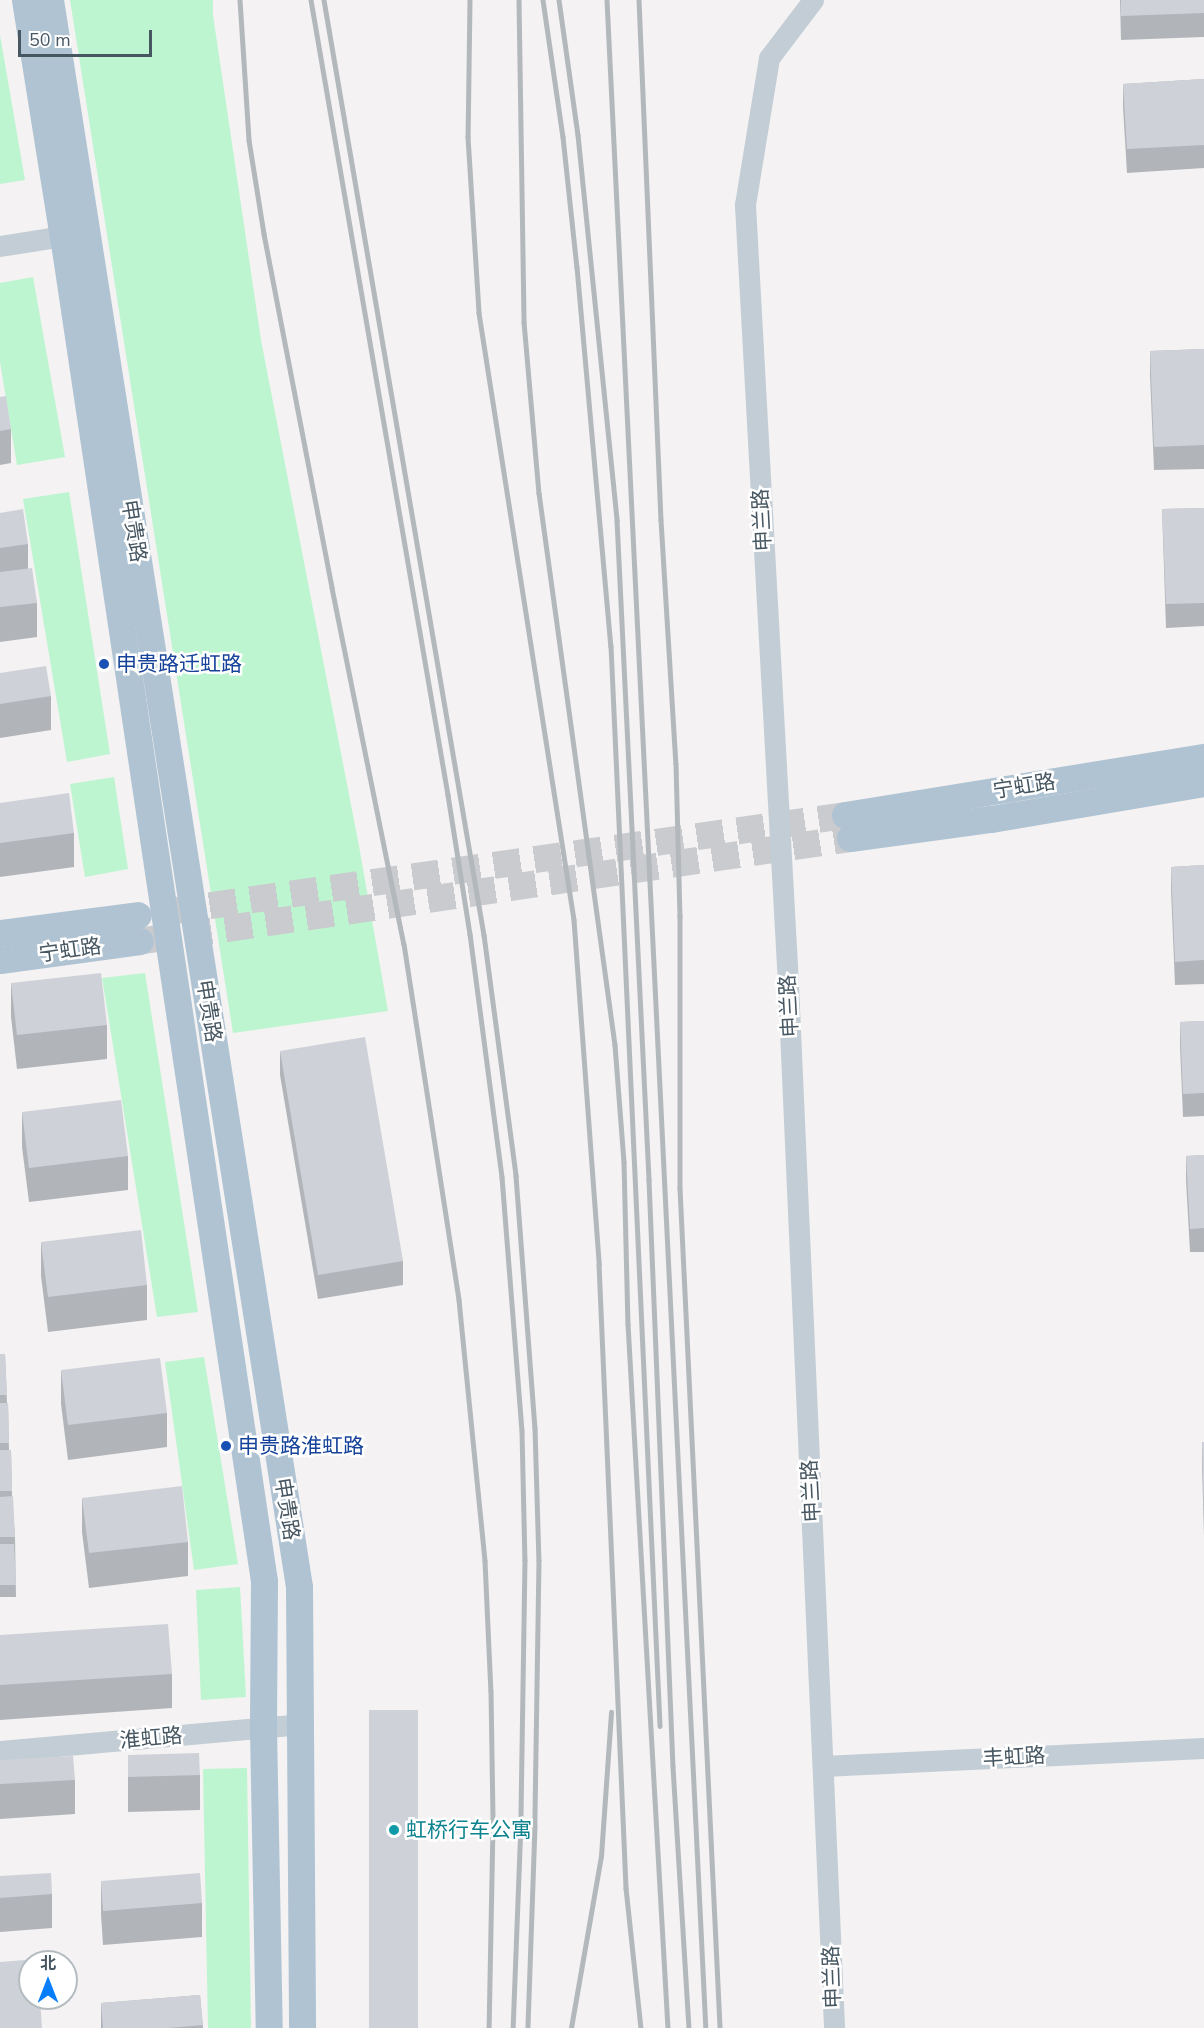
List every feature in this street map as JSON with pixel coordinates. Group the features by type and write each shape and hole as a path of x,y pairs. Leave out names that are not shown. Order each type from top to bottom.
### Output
{"main road":[{"name":"申贵路","path":"25,0 75,234 299,1587 302,2028"},
{"name":"申贵路","path":"50,0 75,234 264,1581 263,1728 269,2028"},
{"name":"宁虹路","path":"1204,757 848,826 991,819 1204,783"},
{"name":"宁虹路","path":"0,933 139,928 0,960"}],"street":[{"name":"申兰路","path":"813,0 769,58 745,205 788,985 834,2028"},
{"path":"0,246 75,234"},
{"name":"淮虹路","path":"0,1751 301,1724"},
{"name":"丰虹路","path":"823,1766 1204,1748"}],"green space":[{"path":"70,0 213,0 213,15 261,340 359,846 388,1011 233,1033"},
{"path":"0,35 25,180 0,184"},
{"path":"33,277 65,457 17,465 0,362 0,283"},
{"path":"69,492 110,754 67,762 23,499"},
{"path":"114,777 128,869 85,877 70,784"},
{"path":"145,973 198,1312 157,1317 102,978"},
{"path":"204,1357 238,1564 194,1570 165,1362"},
{"path":"240,1587 246,1697 201,1700 196,1590"},
{"path":"247,1768 251,2028 208,2028 203,1769"}],"building":[{"path":"1121,0 1204,0 1204,13 1121,16"},
{"path":"1204,79 1204,145 1127,149 1123,84"},
{"path":"1204,349 1204,445 1154,447 1150,351"},
{"path":"6,396 11,429 0,431 0,397"},
{"path":"1204,508 1204,603 1166,604 1162,509"},
{"path":"23,509 28,544 0,548 0,513"},
{"path":"32,568 37,603 0,607 0,572"},
{"path":"46,666 51,696 0,704 0,673"},
{"path":"69,793 74,833 0,843 0,803"},
{"path":"1204,865 1204,960 1175,962 1171,867"},
{"path":"101,973 107,1025 17,1035 11,983"},
{"path":"1204,1021 1204,1093 1183,1094 1180,1022"},
{"path":"365,1037 403,1261 318,1275 280,1051"},
{"path":"121,1100 128,1156 29,1168 22,1112"},
{"path":"1204,1155 1204,1228 1190,1229 1186,1156"},
{"path":"141,1230 147,1285 48,1297 41,1242"},
{"path":"0,1354 5,1354 7,1395 0,1395"},
{"path":"160,1358 167,1413 68,1425 61,1370"},
{"path":"0,1403 8,1403 9,1443 0,1443"},
{"path":"1202,1442 1204,1442 1204,1512"},
{"path":"0,1450 11,1450 12,1491 0,1491"},
{"path":"182,1486 188,1542 89,1553 82,1498"},
{"path":"13,1496 15,1537 0,1537 0,1497"},
{"path":"0,1544 14,1544 16,1585 0,1585"},
{"path":"168,1624 172,1674 0,1685 0,1635"},
{"name":"虹桥行车公寓","path":"369,1710 418,1710 418,2028 369,2028"},
{"path":"199,1753 200,1775 128,1777 128,1755"},
{"path":"73,1756 75,1780 0,1784 0,1760"},
{"path":"51,1873 52,1894 0,1898 0,1876"},
{"path":"200,1873 202,1903 103,1911 101,1881"},
{"path":"18,1961 18,2010 41,2010 42,2028 0,2028 0,1962"},
{"path":"200,1995 203,2025 168,2028 103,2028 101,2003"}],"tunnel":[{"path":"169,911 845,815"},
{"path":"144,940 850,838"}],"railway":[{"path":"240,0 249,140 264,234 404,944 459,1300 485,1561 491,1691 493,1825 489,2028"},
{"path":"311,0 448,795 470,934 502,1177 522,1431 525,1560 521,1823 513,2028"},
{"path":"324,0 484,935 516,1176 535,1428 539,1560 535,1826 528,2028"},
{"path":"470,0 468,137 479,313 574,920 599,1264 626,1888 641,2028"},
{"path":"519,0 524,322 539,493 615,1045 624,1162 628,1324 668,2028"},
{"path":"543,0 563,137 577,267 611,646 660,1726"},
{"path":"559,0 578,135 617,520 649,1180 673,1767 689,2028"},
{"path":"607,0 706,2028"},
{"path":"639,0 661,520 676,764 680,916 680,1188 720,2028"},
{"path":"571,2028 601,1856 611,1712"}],"place":[{"name":"申贵路迁虹路","path":"104,664"},
{"name":"申贵路淮虹路","path":"226,1446"},
{"name":"虹桥行车公寓","path":"394,1830"}]}
